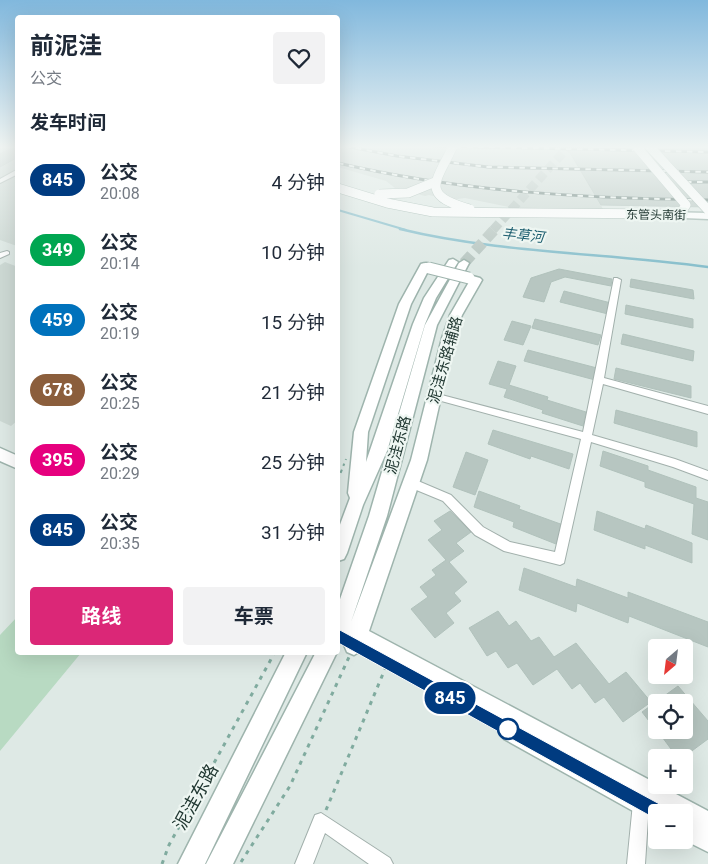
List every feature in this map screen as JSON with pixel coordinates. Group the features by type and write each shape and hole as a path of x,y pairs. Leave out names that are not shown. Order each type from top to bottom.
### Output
{"main road":[{"path":"346,186 370,193 403,195 429,186"},
{"path":"436,186 436,190 442,197 458,206 475,210 533,213"},
{"path":"651,214 671,214 682,211 686,204 671,186"},
{"name":"东管头南街","path":"686,186 708,210"},
{"name":"东管头南街","path":"340,189 387,203 425,211 452,213 708,216"},
{"path":"355,505 361,432 406,304 425,266 429,268 462,267"},
{"name":"泥洼东路辅路","path":"344,633 415,473 448,338 456,315 476,280 462,267"},
{"name":"泥洼东路","path":"340,547 355,505 379,452 419,324 430,298 462,267"},
{"name":"泥洼东路","path":"344,633 432,325 445,296 462,267"},
{"path":"0,445 15,452"},
{"path":"0,454 15,462"},
{"path":"344,633 388,664 648,806"},
{"path":"344,633 708,825"},
{"name":"泥洼东路","path":"191,864 296,655"},
{"path":"219,864 325,655"},
{"path":"693,831 708,839"}],"street":[{"path":"418,486 447,498 479,531 508,547 560,559 599,380 617,280"},
{"path":"599,380 708,410"},
{"path":"434,396 587,437 675,463 708,476"},
{"path":"636,864 648,815"},
{"path":"304,864 321,821 384,864"}],"path":[{"name":"泥洼东路","path":"162,864 169,845 273,655"},
{"path":"239,864 290,786 336,655"},
{"path":"321,821 388,664"}],"shaded area":[{"path":"0,186 15,186 15,245 0,240"},
{"path":"393,186 708,186 708,207 601,205 604,212 523,210 465,198 450,200 429,195 425,196"},
{"path":"5,262 15,266 15,423 11,426 0,421 0,265"}],"green space":[{"path":"15,619 15,655 79,655 0,751 0,635"}],"building":[{"path":"590,186 708,186 708,207 601,205"},
{"path":"559,269 612,279 611,286 565,277 551,282 544,302 523,297 531,278"},
{"path":"631,279 693,290 694,299 630,287"},
{"path":"564,291 611,303 608,314 560,302"},
{"path":"626,305 693,319 693,328 625,314"},
{"path":"535,319 601,335 598,345 532,328"},
{"path":"512,321 531,326 523,345 504,340"},
{"path":"623,334 694,351 693,361 621,344"},
{"path":"528,350 597,368 595,380 524,361"},
{"path":"498,361 516,366 509,385 548,397 547,400 586,412 583,426 542,413 543,410 504,397 507,389 489,384"},
{"path":"616,368 691,386 691,398 614,379"},
{"path":"616,410 697,432 697,447 614,423"},
{"path":"493,430 573,454 569,469 531,456 530,459 488,444"},
{"path":"603,451 648,466 648,470 696,487 696,498 708,502 708,540 692,534 694,504 645,487 645,482 600,466"},
{"path":"466,452 488,460 475,495 453,487"},
{"path":"479,491 520,506 519,509 566,526 561,546 513,527 514,522 474,507"},
{"path":"450,511 471,532 456,543 464,551 449,562 467,582 454,593 461,601 446,613 454,623 435,638 411,609 428,597 420,587 436,575 432,570 446,560 428,540 442,530 434,521"},
{"path":"597,511 645,529 646,525 692,543 692,563 645,545 645,549 594,530"},
{"path":"524,568 576,587 577,579 628,598 628,592 708,622 708,647 693,641 693,639 688,639 629,616 628,623 577,603 576,612 519,590"},
{"path":"498,611 509,626 516,621 531,641 539,637 554,657 576,643 609,684 626,672 648,698 648,704 623,722 604,697 595,703 580,683 572,689 557,669 533,685 517,663 508,668 496,651 487,656 469,628"},
{"path":"678,686 685,694 667,694"},
{"path":"693,704 708,721 708,739 693,750 671,749 664,739 693,739"},
{"path":"648,708 648,720 642,712"}],"waterway":[{"name":"丰草河","path":"340,211 406,230"},
{"name":"丰草河","path":"400,229 437,237 514,248 708,267"}],"tunnel":[{"path":"493,230 533,186"},
{"path":"464,263 495,229"}],"railway":[{"path":"471,186 568,195 708,200"}],"bus line":[{"name":"845","path":"340,636 648,805"}]}
